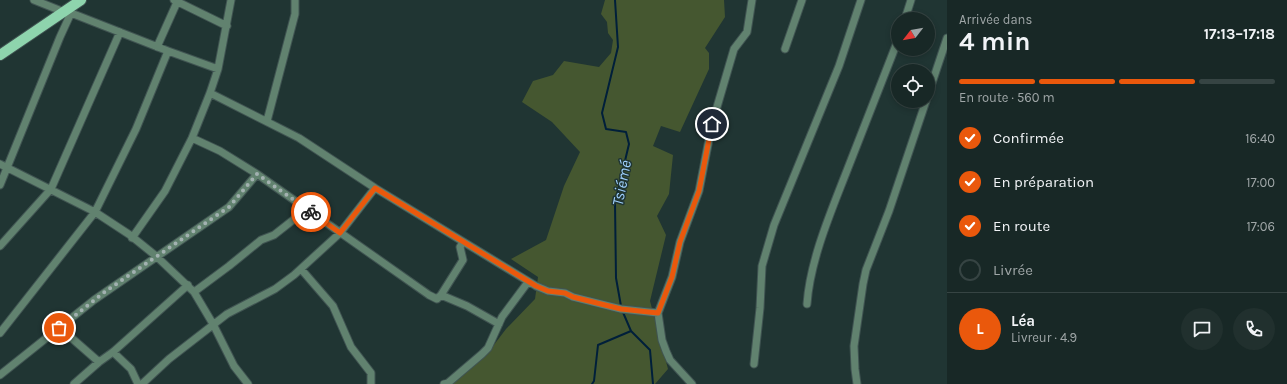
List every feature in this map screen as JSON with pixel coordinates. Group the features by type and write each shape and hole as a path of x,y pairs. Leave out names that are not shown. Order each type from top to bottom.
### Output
{"main road":[{"path":"0,55 68,12 81,0"}],"street":[{"path":"34,0 218,69"},
{"path":"132,238 165,191 192,138 218,69 231,0"},
{"path":"267,121 295,14 295,0"},
{"path":"692,384 670,360 662,340 658,313 672,277 680,242 699,191 712,124 734,50 747,32 752,0"},
{"path":"785,49 802,0"},
{"path":"754,364 760,308 762,266 774,225 839,66 861,0"},
{"path":"907,12 911,0"},
{"path":"157,47 176,1 227,26"},
{"path":"0,185 60,38 68,12"},
{"path":"0,246 51,189 120,32"},
{"path":"935,74 947,38"},
{"path":"0,333 95,212 136,129 168,51"},
{"path":"807,304 810,280 824,233 892,56"},
{"path":"210,93 299,138 375,188 528,282 548,291 565,293 573,297 621,309 658,313"},
{"path":"857,384 854,346 866,270 889,210 924,108"},
{"path":"192,138 220,151 257,174 429,295 437,299 463,260 460,247 463,242"},
{"path":"0,164 95,212 156,256 194,292 213,324 234,366 248,384"},
{"path":"0,375 94,300 229,207 257,174"},
{"path":"142,384 165,362 213,324 227,314 275,289 301,269 340,233 375,188"},
{"path":"194,292 261,240 274,235 307,209"},
{"path":"301,269 333,306 351,347 371,373 371,384"},
{"path":"444,384 448,383 488,348 502,317 528,282"},
{"path":"74,384 99,362 114,352 188,285"},
{"path":"441,295 467,306 499,324"},
{"path":"59,328 99,362"},
{"path":"114,352 131,369 138,384"}],"green space":[{"path":"605,0 724,0 725,17 705,48 709,53 709,69 680,132 661,126 653,146 673,155 669,194 657,216 666,235 650,301 668,369 655,384 452,384 490,350 506,329 535,299 538,277 511,259 546,240 564,186 580,152 552,122 522,102 533,81 553,75 564,61 599,67 611,53 613,40 608,33 607,22 601,14"}],"waterway":[{"name":"Tsiémé","path":"615,0 618,47 602,113 606,129 626,132 629,144 615,203 616,278 621,306"},
{"name":"Tsiémé","path":"592,384 594,381 598,345 631,331 622,310"},
{"path":"631,331 650,350 653,384"}],"way so far":[{"path":"59,328 106,291 229,207 257,174 311,212"}],"route":[{"path":"311,212 340,233 375,188 536,286 548,291 565,293 573,297 621,309 658,313 672,277 680,242 699,191 712,124"}]}
